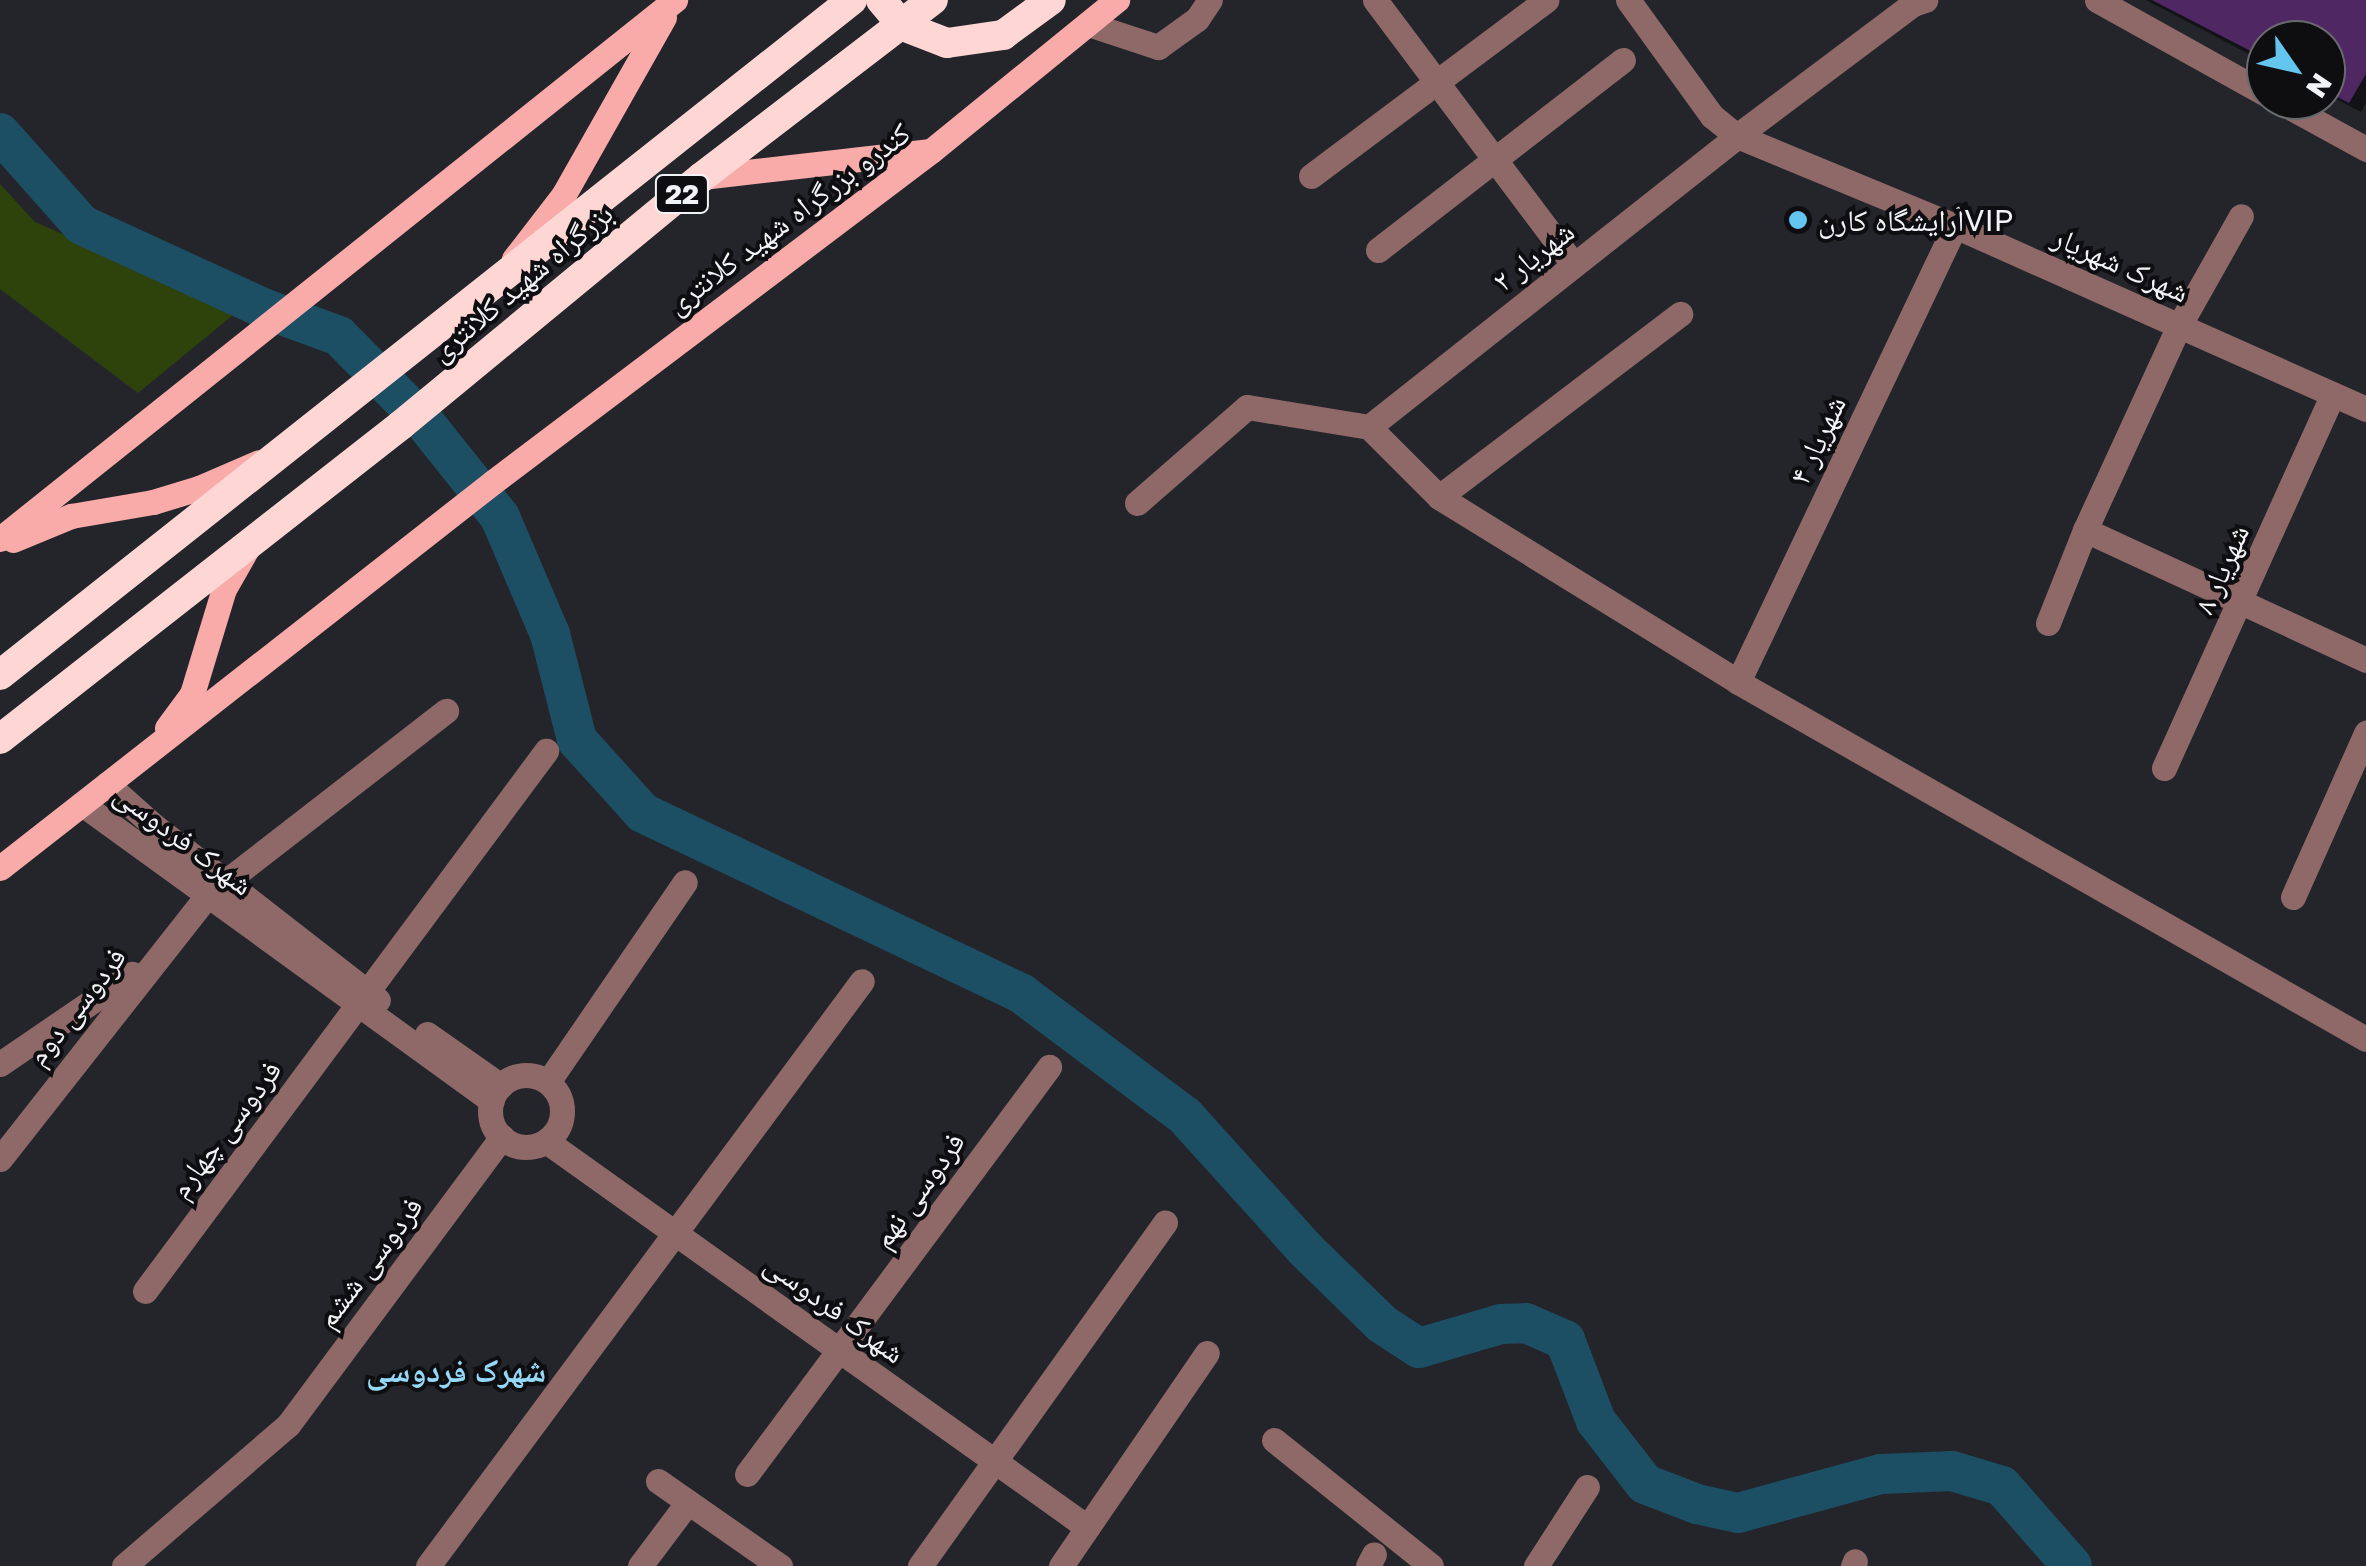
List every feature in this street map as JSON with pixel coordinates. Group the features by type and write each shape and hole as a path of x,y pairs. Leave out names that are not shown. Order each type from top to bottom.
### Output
{"highway":[{"name":"بزرگراه شهید کلانتری","path":"282,452 852,0"},
{"path":"881,0 903,26 947,43 1003,34 1051,0"},
{"name":"بزرگراه شهید کلانتری","path":"252,542 702,178 933,0"},
{"name":"22","path":"0,675 282,452"},
{"name":"22","path":"0,739 252,542"}],"main road":[{"path":"496,282 564,194 628,74 674,0"},
{"path":"0,542 674,0"},
{"name":"کندرو بزرگراه شهید کلانتری","path":"150,752 493,482 931,151 1118,0"},
{"path":"702,178 931,151"},
{"path":"0,542 71,516 153,502 199,488 282,452"},
{"path":"0,868 150,752 192,694 224,590 252,542"}],"street":[{"path":"1088,24 1158,47 1197,19 1210,0"},
{"path":"1311,176 1546,0"},
{"path":"1628,0 1712,116 1737,136"},
{"name":"۲ شهریار","path":"1369,427 1737,136 1913,4 1925,0"},
{"path":"2097,0 2246,83"},
{"path":"1389,5 1437,82 1574,264"},
{"path":"1378,250 1622,60"},
{"path":"2313,120 2366,149"},
{"name":"شهرک شهریار","path":"1737,136 1956,226 2366,409"},
{"path":"2048,623 2085,530 2179,326 2241,216"},
{"name":"شهریار ۴","path":"1738,682 1956,226"},
{"path":"1439,497 1680,314"},
{"name":"شهریار ۸","path":"2164,768 2242,603 2333,394"},
{"path":"1137,503 1247,407 1369,427 1439,497 1738,682 2366,1039"},
{"path":"2085,530 2366,660"},
{"name":"فردوسی دوم","path":"0,1158 153,960 217,889 446,711"},
{"path":"2293,896 2366,734"},
{"name":"فردوسی چهارم","path":"145,1291 546,751"},
{"name":"شهرک فردوسی","path":"107,784 217,889"},
{"name":"شهرک فردوسی","path":"82,804 217,889 496,1094"},
{"path":"548,1082 685,882"},
{"path":"0,1064 153,960"},
{"path":"428,1566 862,981"},
{"name":"فردوسی نهم","path":"747,1474 1049,1067"},
{"path":"526,1075 548,1082 562,1112 550,1137 528,1146 502,1137 492,1121 496,1094 526,1075"},
{"name":"فردوسی ششم","path":"124,1566 288,1425 502,1137"},
{"name":"شهرک فردوسی","path":"550,1137 1092,1521"},
{"path":"920,1566 1166,1222"},
{"path":"1061,1566 1206,1353"},
{"path":"1274,1440 1431,1566"},
{"path":"658,1480 780,1566"},
{"path":"1536,1566 1586,1487"},
{"path":"640,1566 688,1502"}],"green space":[{"path":"0,184 35,222 238,311 138,393 0,289"}],"building":[{"path":"2152,0 2366,0 2366,74 2349,103 2346,20 2246,20 2246,49"}],"waterway":[{"path":"0,133 82,225 263,308 339,336 425,423 500,517 550,634 577,740 643,813 1022,994 1185,1116 1305,1249 1382,1324 1419,1348 1501,1324 1526,1323 1565,1340 1596,1421 1645,1484 1697,1504 1738,1513 1881,1474 1952,1471 2002,1486 2072,1566"}],"place":[{"name":"آرایشگاه کارنVIP","path":"1798,220"}],"district":[{"name":"شهرک فردوسی","path":"456,1370"}]}
